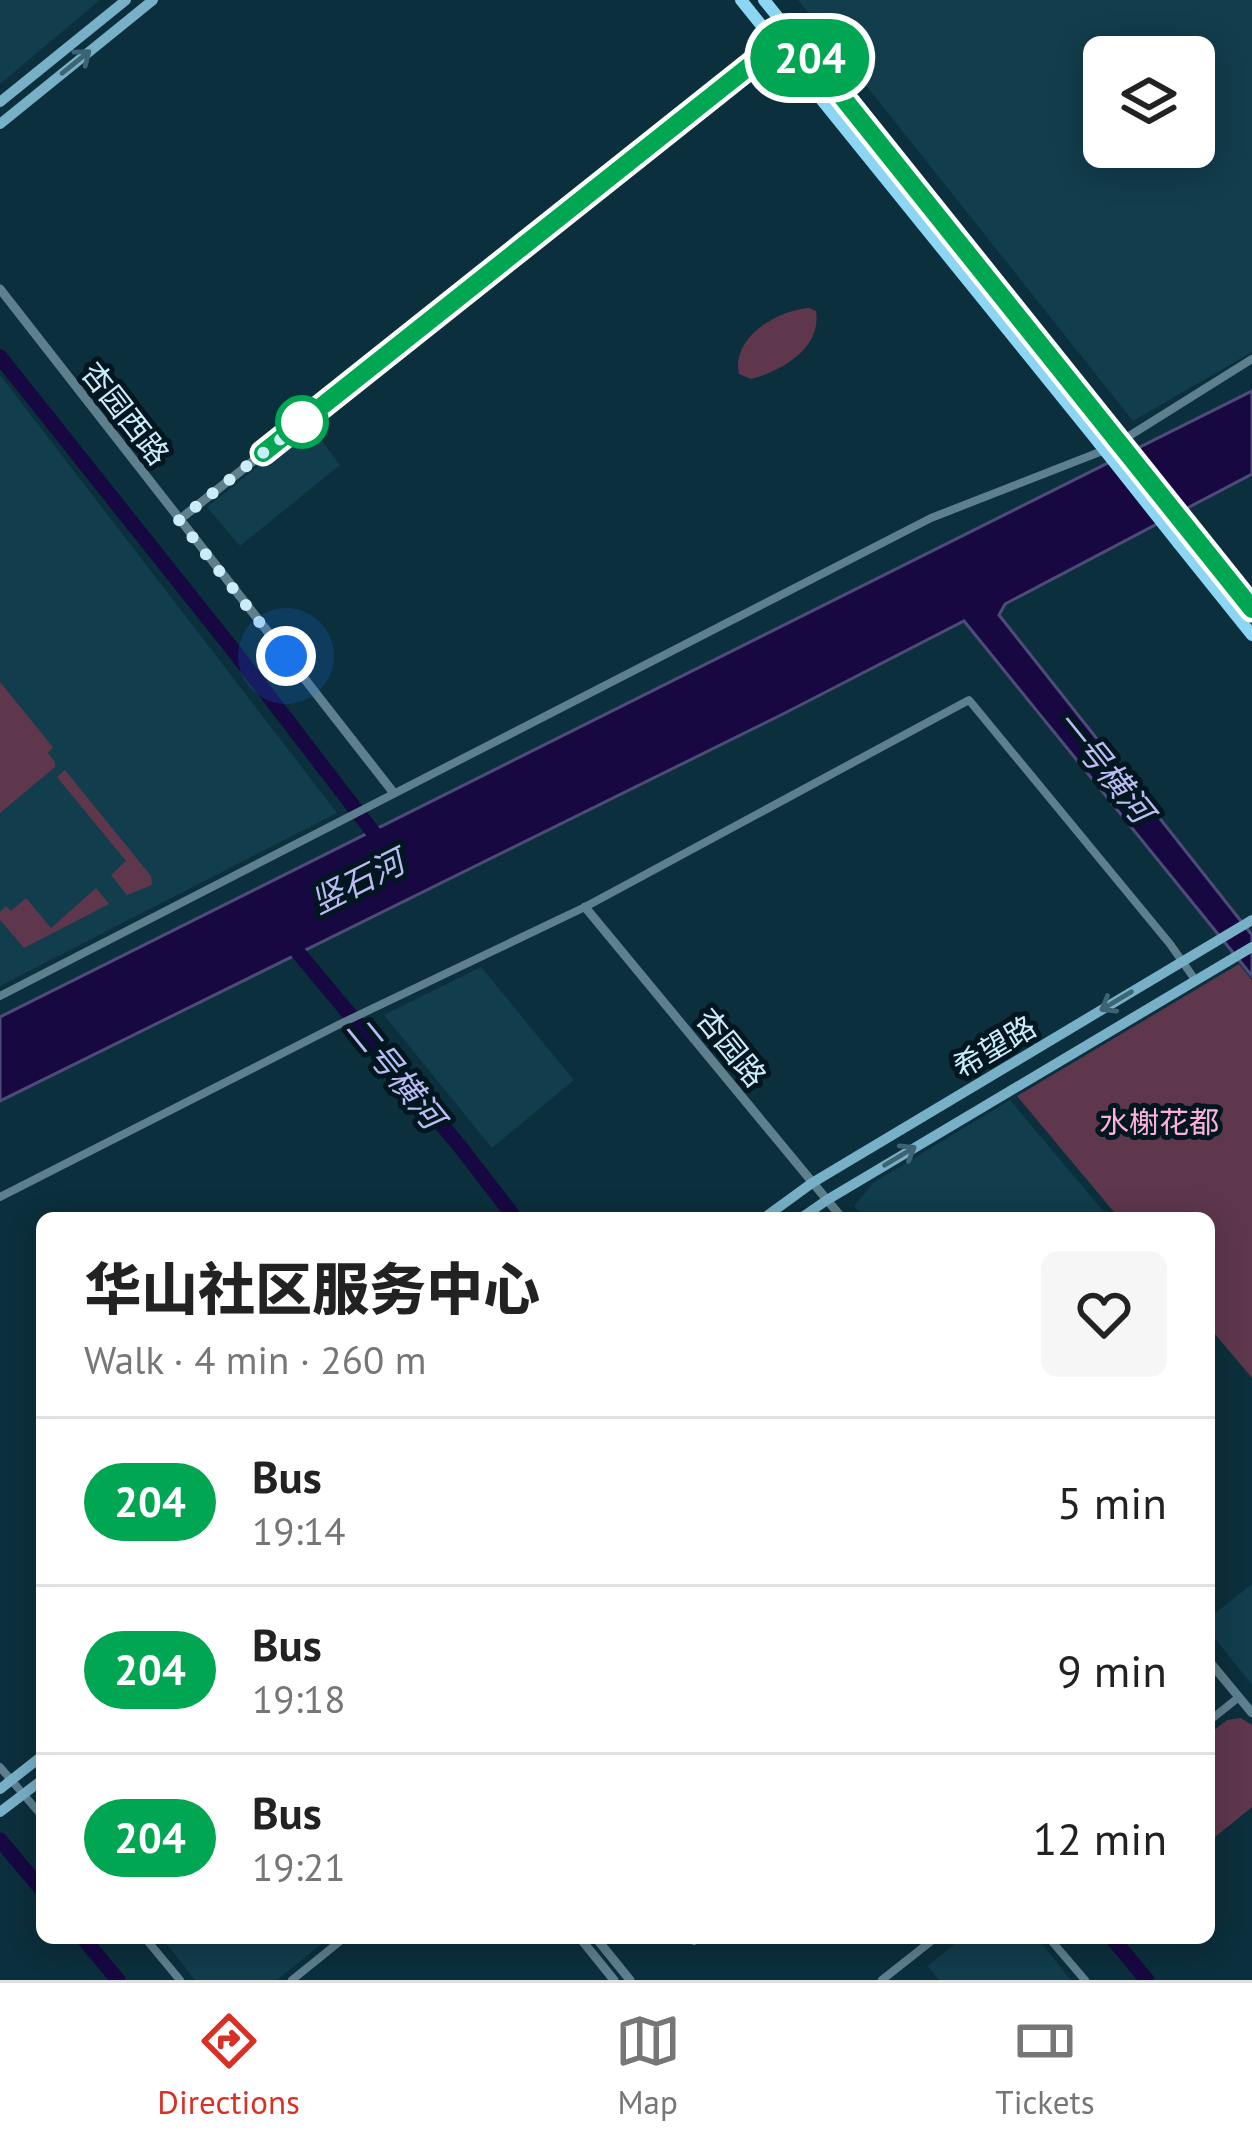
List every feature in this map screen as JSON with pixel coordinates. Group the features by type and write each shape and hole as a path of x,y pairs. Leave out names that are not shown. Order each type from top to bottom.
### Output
{"main road":[{"path":"0,102 126,0"},
{"path":"0,124 153,0"},
{"path":"741,0 1252,635"},
{"path":"764,0 1252,609"},
{"name":"希望路","path":"772,1212 812,1183 1248,922"},
{"name":"希望路","path":"809,1212 1252,947"},
{"path":"0,1789 36,1761"},
{"path":"0,1812 36,1785"}],"street":[{"path":"179,520 791,33"},
{"name":"杏园西路","path":"0,290 393,792"},
{"path":"0,996 931,518 1110,448 1252,359"},
{"path":"0,1197 338,1025 585,907 968,700 1196,981"},
{"name":"杏园路","path":"585,907 837,1212"},
{"path":"1215,1667 1252,1713"},
{"path":"1215,1716 1239,1697"},
{"path":"0,1767 36,1809"},
{"path":"150,1944 181,1980"},
{"path":"292,1980 337,1944"},
{"path":"585,1944 614,1980"},
{"path":"601,1944 630,1980"},
{"path":"882,1980 927,1944"},
{"path":"1054,1944 1084,1980"}],"shaded area":[{"path":"0,0 100,0 0,84"},
{"path":"798,0 1252,0 1252,352 1133,421"},
{"path":"0,375 337,813 0,986"},
{"path":"310,425 340,465 240,546 207,507"},
{"path":"481,967 574,1080 492,1148 384,1015"},
{"path":"1010,1100 1104,1212 859,1212 854,1206 873,1183"},
{"path":"1252,1584 1252,1685 1215,1639 1215,1613"},
{"path":"167,1944 322,1944 277,1980 195,1980"},
{"path":"955,1944 1042,1944 1071,1980 939,1980 928,1966"}],"green space":[{"path":"809,308 816,311 813,336 797,356 751,379 739,374 738,361 749,337 771,320"},
{"path":"0,682 53,747 48,753 55,767 0,813"},
{"path":"65,770 151,876 152,885 127,895 111,875 126,861 57,777"},
{"path":"96,888 109,904 24,948 0,920 6,906 11,911 26,898 51,928"},
{"name":"水榭花都","path":"1239,964 1252,980 1252,1378 1215,1334 1215,1212 1114,1212 1017,1096"},
{"path":"1241,1718 1252,1725 1252,1807 1215,1837 1215,1729 1227,1720"}],"water":[{"path":"1252,391 1252,474 1005,604 999,615 1252,935 1252,976 964,621 0,1101 0,1017"}],"waterway":[{"name":"竖石河","path":"0,357 383,845"},
{"name":"二号横河","path":"286,938 510,1212"},
{"path":"0,1840 36,1883"},
{"path":"88,1944 118,1980"},
{"name":"二号横河","path":"1117,1944 1147,1980"}],"bus line":[{"name":"204","path":"263,453 791,33 1252,609"}],"route":[{"path":"286,656 179,520 302,422"}],"water label":[{"name":"一号横河","path":"1105,766"}]}
